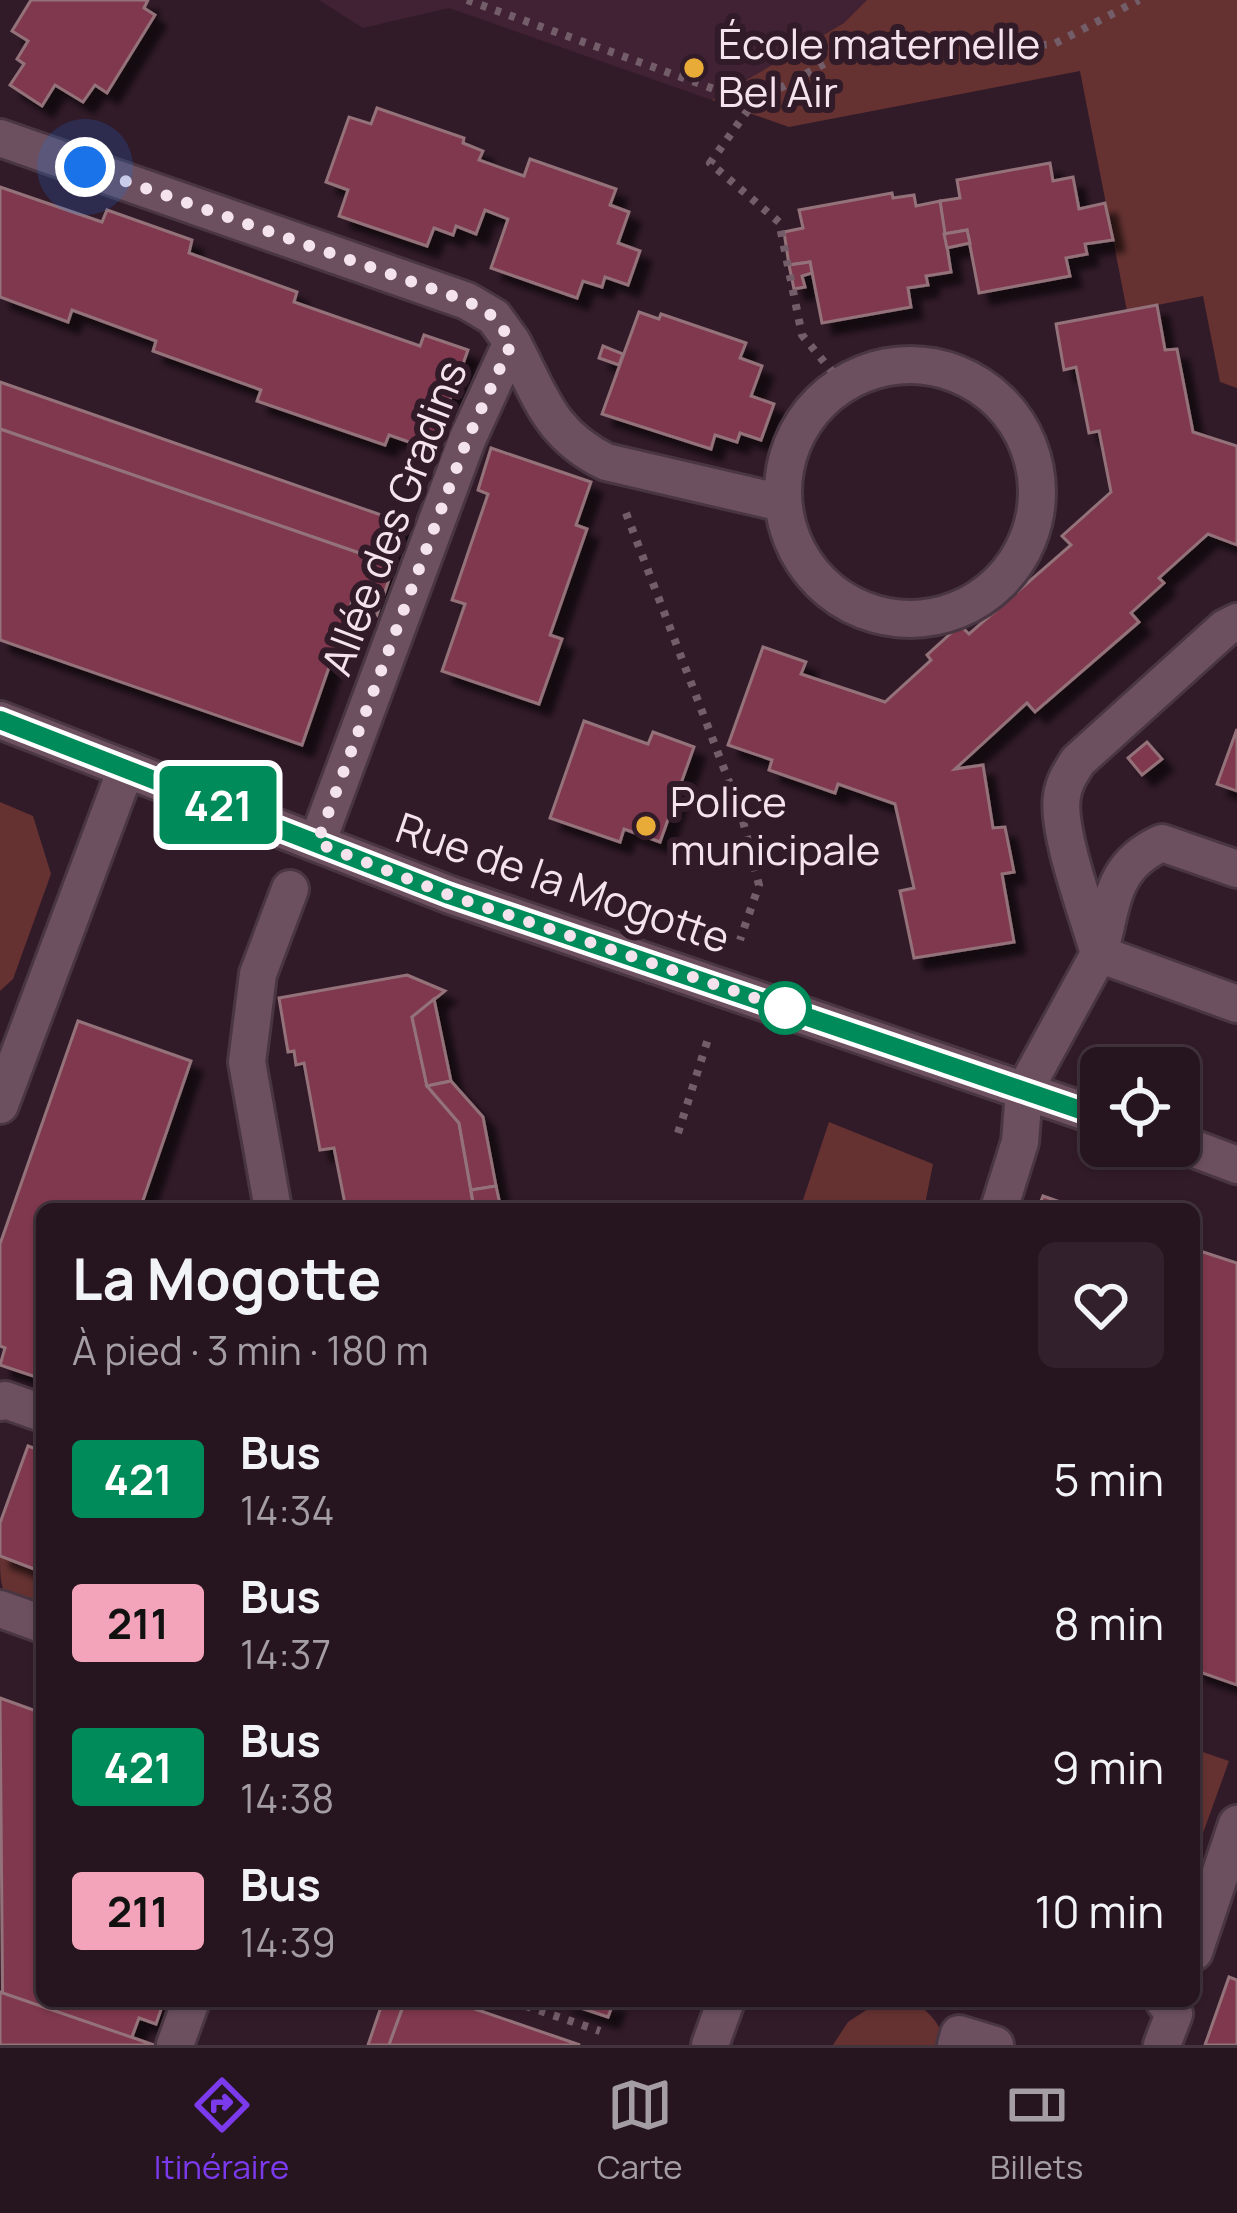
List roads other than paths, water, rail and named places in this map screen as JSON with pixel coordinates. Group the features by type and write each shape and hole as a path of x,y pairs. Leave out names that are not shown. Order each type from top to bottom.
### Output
{"street":[{"name":"Allée des Gradins","path":"0,138 467,301 494,317 512,342 467,440 317,843"},
{"path":"512,342 558,429 580,448 606,462 782,502"},
{"path":"900,364 940,368 976,382 1007,408 1028,442 1037,482 1034,526 1014,566 982,597 942,616 898,620 855,608 818,582 793,546 782,502 785,463 801,426 827,395 861,374 900,364"},
{"path":"1099,955 1064,826 1061,799 1067,778 1078,761 1237,622"},
{"name":"Rue de la Mogotte","path":"0,720 449,895 1080,1110"},
{"path":"0,1105 126,769"},
{"path":"1001,1203 1020,1142 1024,1091 1099,955 1124,867 1141,852 1162,843 1237,869"},
{"path":"272,1203 247,1062 258,974 290,889"},
{"path":"1099,955 1237,1004"},
{"path":"1200,1151 1237,1165"},
{"path":"0,1610 36,1622"},
{"path":"1200,1934 1237,1823"},
{"path":"175,2045 189,2007"},
{"path":"710,2045 724,2007"},
{"path":"1162,2045 1174,2014 1169,2007"},
{"path":"956,2045 959,2034 994,2045"}],"place":[{"name":"École maternelle Bel Air","path":"694,68"},
{"name":"Police municipale","path":"646,826"}]}
